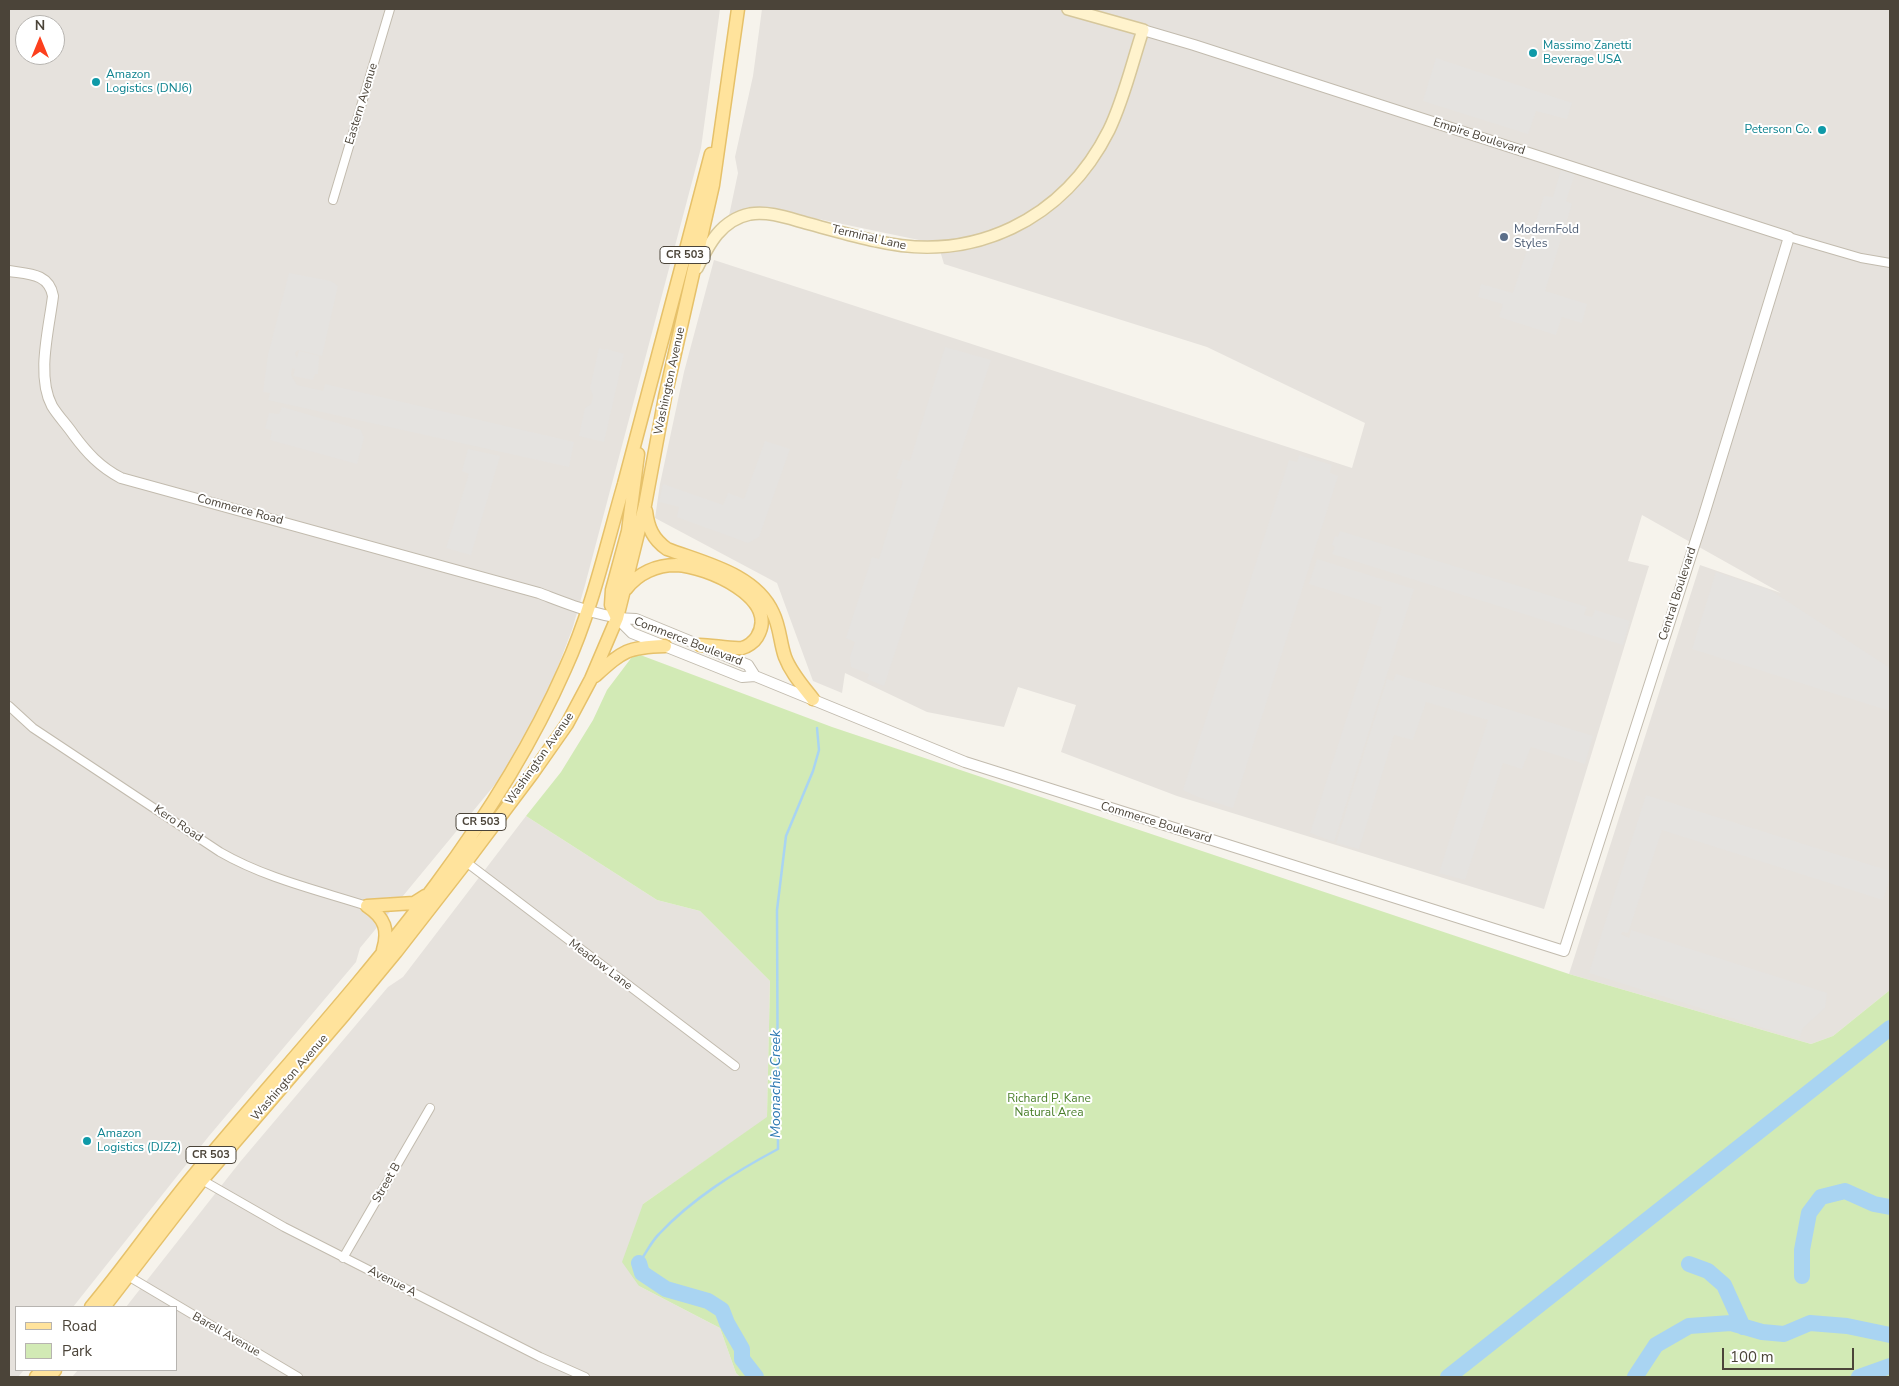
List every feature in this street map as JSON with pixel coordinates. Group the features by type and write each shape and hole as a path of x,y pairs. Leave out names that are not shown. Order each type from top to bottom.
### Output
{"main road":[{"name":"Washington Avenue","path":"105,1306 202,1180 356,1000 466,862 567,724 591,679 617,618 645,505 665,397 713,186 738,9"},
{"name":"Empire Boulevard","path":"1068,9 1143,30"},
{"name":"Terminal Lane","path":"692,279 711,240 719,230 728,223 749,214 772,214 873,241 914,248 939,248 973,242 999,234 1020,224 1044,209 1069,186 1101,145 1116,113 1143,30"},
{"name":"Washington Avenue","path":"92,1306 192,1177 382,953 479,824 512,772 565,669 588,612 642,419 727,91"},
{"path":"617,618 611,605 612,590 628,531 642,419"},
{"path":"645,505 649,529 660,544 667,549 738,576 758,591 773,612 785,658 813,699"},
{"path":"625,591 635,578 654,568 677,565 700,570 738,586 755,602 762,619 760,631 754,641 743,648 700,645"},
{"path":"591,679 624,651 643,646 665,646"},
{"path":"367,906 414,903 426,895"},
{"path":"367,906 377,913 385,927 386,938 382,953"}],"street":[{"name":"Eastern Avenue","path":"333,200 390,9"},
{"name":"Empire Boulevard","path":"1143,30 1789,237 1861,258 1890,263"},
{"name":"Central Boulevard","path":"1564,951 1703,518 1789,237"},
{"name":"Commerce Road","path":"9,271 42,278 52,289 53,296 44,367 48,394 53,407 86,451 98,464 110,472 121,478 538,593 588,612 617,618"},
{"name":"Commerce Boulevard","path":"617,618 632,633 742,677 754,676 965,762 1564,951"},
{"name":"Commerce Boulevard","path":"617,618 636,619 748,665 754,676"},
{"name":"Kero Road","path":"9,706 33,728 238,863 258,872 367,906"},
{"name":"Meadow Lane","path":"466,862 736,1066"},
{"name":"Street B","path":"343,1258 430,1108"},
{"name":"Avenue A","path":"202,1180 284,1228 545,1359 585,1377"},
{"name":"Barell Avenue","path":"128,1276 298,1377"}],"shaded area":[{"path":"9,9 720,9 701,148 585,585 572,630 544,703 502,776 360,948 356,962 209,1136 74,1306 15,1306 15,1371 23,1371 18,1377 9,1377"},
{"path":"762,9 1890,9 1890,990 1833,1036 1811,1044 1569,974 1700,565 1781,593 1642,515 1628,561 1649,566 1544,909 1177,796 1061,752 1076,705 1018,687 1004,727 927,712 845,673 842,693 813,681 777,583 655,518 660,484 684,372 714,260 1352,468 1365,423 1207,347 944,264 938,244 766,208 726,230 738,173 735,157 753,76"},
{"path":"1436,58 1572,103 1567,119 1536,111 1528,134 1423,101"},
{"path":"1561,170 1575,174 1566,201 1572,204 1545,291 1587,304 1582,323 1562,317 1556,335 1499,317 1503,304 1478,297 1481,284 1513,293 1544,196 1553,197"},
{"path":"289,273 331,281 338,286 322,356 298,350 295,353 297,358 299,351 319,356 318,374 315,374 313,380 293,376 295,369 292,368 291,375 297,385 323,391 325,384 574,442 569,467 268,400 270,393 263,392 268,355"},
{"path":"945,347 991,360 884,686 867,679 869,674 851,667 850,657 855,642 846,638 872,557 879,559 903,481 896,478 903,459 910,461"},
{"path":"599,348 624,354 604,442 579,436 585,408 591,404 593,396 590,388"},
{"path":"282,407 361,430 364,438 357,464 270,440 272,431 265,428 269,413 279,414"},
{"path":"765,441 790,449 759,537 748,543 677,517 679,507 659,502 663,484 723,505 728,493 744,499"},
{"path":"468,449 500,456 471,555 446,548 469,474 462,471"},
{"path":"1299,455 1332,465 1330,473 1338,476 1233,808 1198,797 1183,790 1289,460 1297,462"},
{"path":"1340,531 1587,607 1584,615 1592,617 1595,610 1630,621 1623,645 1332,554 1335,547 1332,545 1335,536 1338,537"},
{"path":"1317,559 1414,589 1334,842 1310,833 1382,607 1309,584"},
{"path":"1716,572 1770,590 1890,668 1890,711 1692,649"},
{"path":"1396,674 1593,736 1585,764 1531,747 1522,769 1503,763 1465,880 1439,873 1488,720 1426,702 1413,740 1394,735 1359,849 1336,843 1387,679 1393,681"},
{"path":"1646,795 1890,871 1890,878 1883,900 1662,830 1628,933 1622,932 1621,934 1629,938 1631,930 1827,993 1825,1008 1803,1028 1799,1039 1589,973"},
{"path":"526,816 657,900 700,911 770,981 767,1118 643,1204 639,1286 720,1328 736,1373 740,1377 72,1377 77,1371 178,1371 178,1306 127,1306 240,1162 388,987 403,977"}],"green space":[{"name":"Richard P. Kane Natural Area","path":"635,653 832,727 1569,974 1811,1044 1833,1036 1890,990 1890,1377 740,1377 736,1373 720,1328 639,1286 622,1262 643,1204 767,1117 770,981 700,911 657,900 526,816 561,772 593,720 607,690"}],"waterway":[{"name":"Moonachie Creek","path":"639,1263 656,1237 700,1197 778,1149 777,910 786,836 813,771 819,750 817,728"},
{"path":"1448,1377 1890,1028"},
{"path":"1802,1276 1802,1250 1809,1213 1821,1197 1845,1191 1874,1204 1890,1207"},
{"name":"Moonachie Creek","path":"639,1263 642,1273 666,1289 708,1301 722,1310 742,1349 742,1359 756,1377"},
{"path":"1689,1264 1708,1271 1724,1285 1743,1327"},
{"path":"1635,1377 1656,1345 1689,1326 1731,1323 1762,1332 1784,1334 1810,1323 1847,1326 1890,1335"},
{"path":"1859,1377 1890,1366"}],"place":[{"name":"Massimo Zanetti Beverage USA","path":"1533,53"},
{"name":"Amazon Logistics (DNJ6)","path":"96,82"},
{"name":"Peterson Co.","path":"1822,130"},
{"name":"ModernFold Styles","path":"1504,237"},
{"name":"Amazon Logistics (DJZ2)","path":"87,1141"}]}
